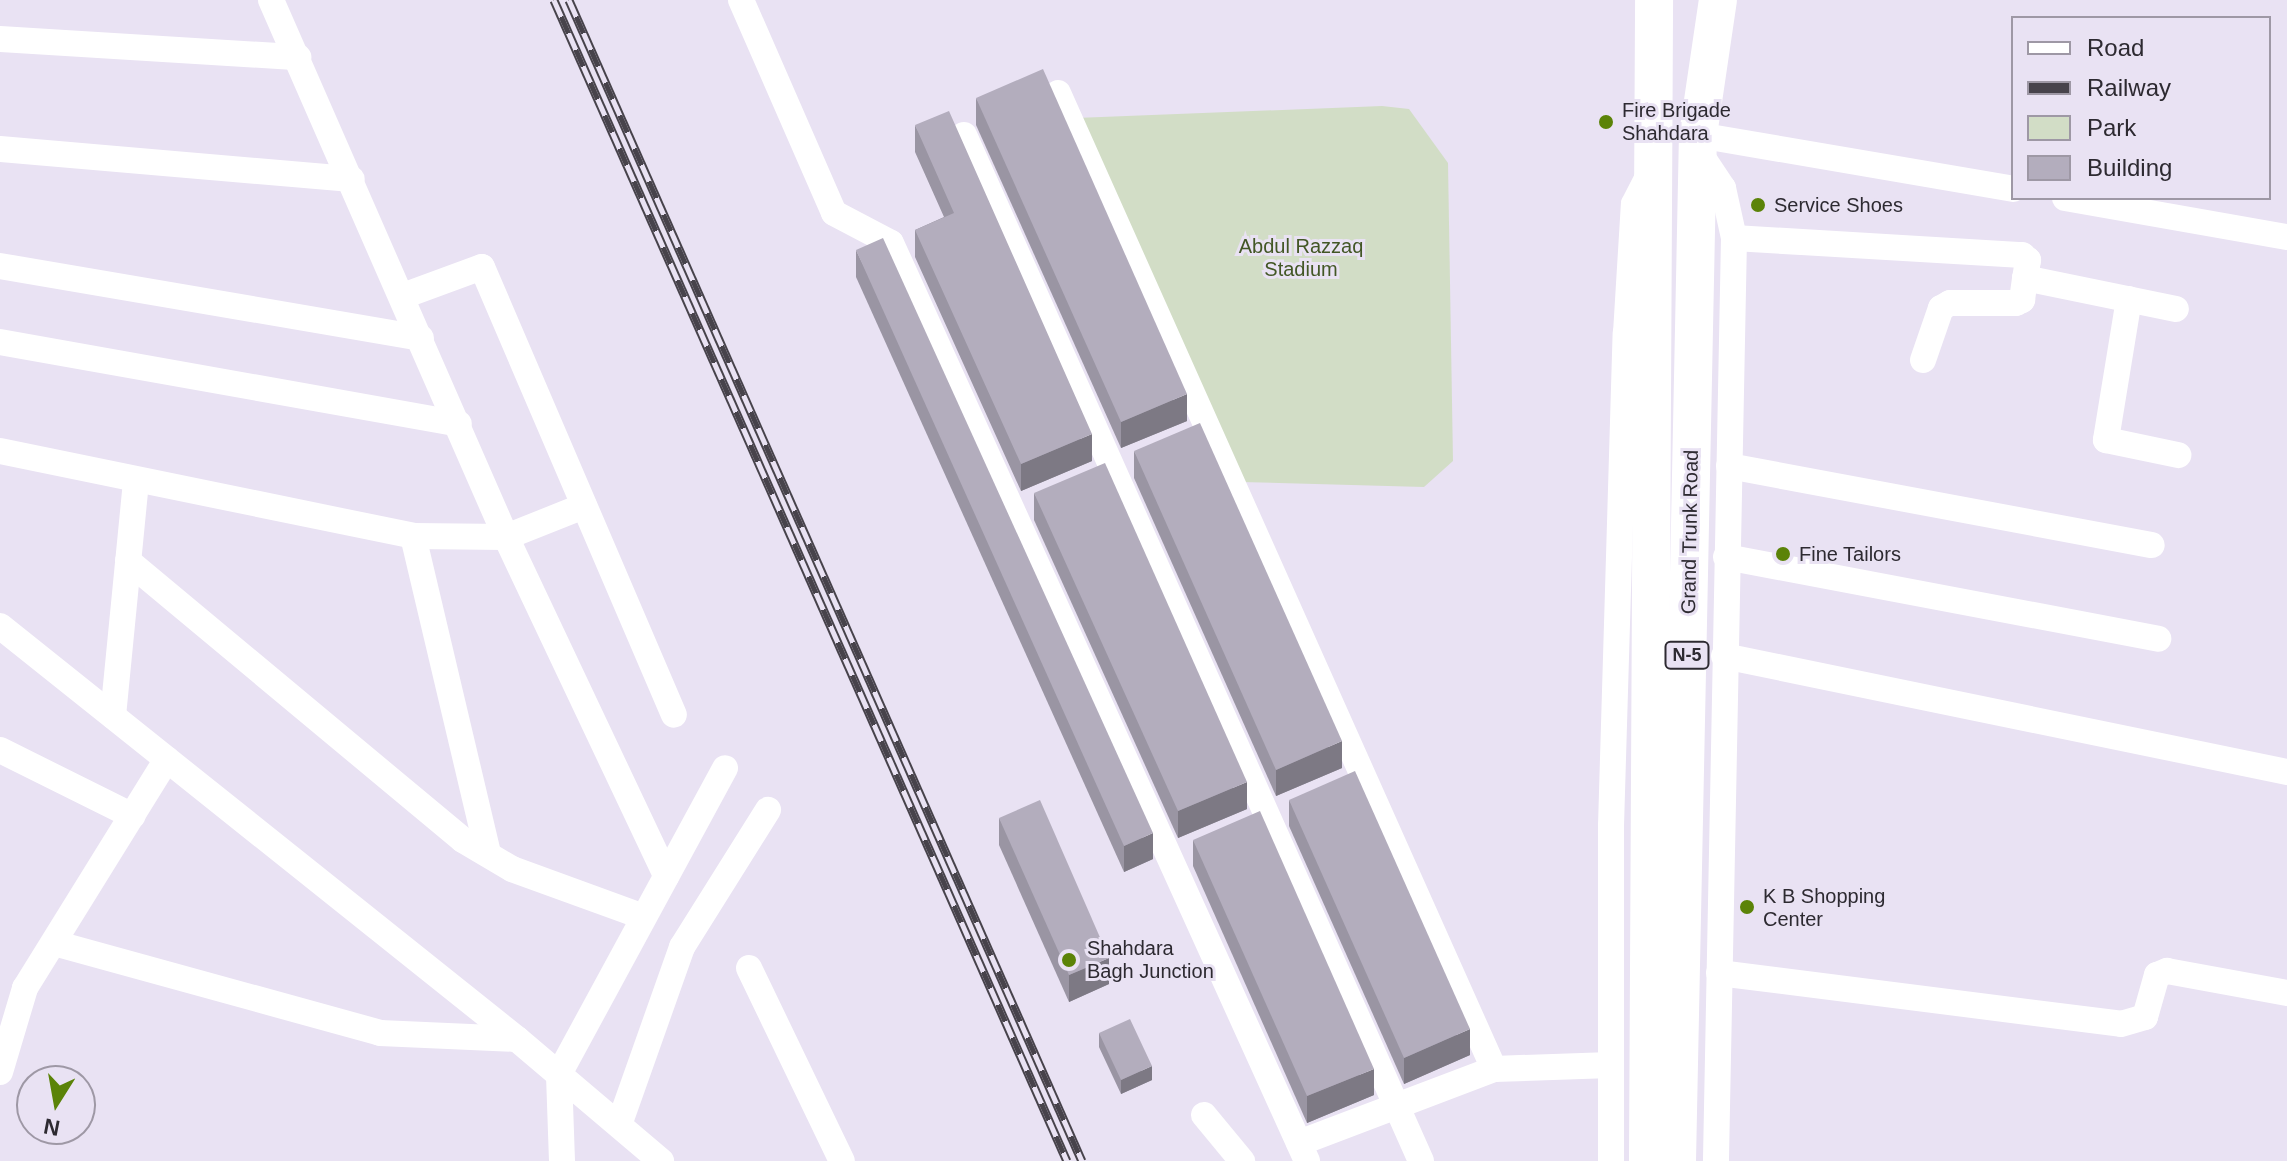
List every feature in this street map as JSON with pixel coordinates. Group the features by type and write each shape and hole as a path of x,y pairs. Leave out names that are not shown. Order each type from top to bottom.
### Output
{"highway":[{"name":"Grand Trunk Road","path":"1648,1161 1654,0"},
{"name":"Grand Trunk Road","path":"1677,1161 1697,142 1718,0"}],"street":[{"path":"271,0 352,179 506,537 666,876"},
{"path":"741,0 834,213 891,243 1016,510 1303,1152 1397,1106 1494,1069 1611,1065"},
{"path":"0,39 298,57"},
{"path":"1058,93 1494,1069"},
{"path":"964,135 1421,1161"},
{"path":"1697,142 2011,189"},
{"path":"1697,142 1723,188 1734,238 1716,1161"},
{"path":"0,149 352,179"},
{"path":"1611,1161 1611,826 1626,333 1634,204 1655,168"},
{"path":"2076,200 2287,237"},
{"path":"1734,238 2022,255 2028,260 2022,300 2016,303 1950,303 1941,308 1923,360"},
{"path":"0,266 421,338"},
{"path":"403,296 482,267 674,715"},
{"path":"2025,278 2176,309"},
{"path":"2129,299 2106,440 2178,455"},
{"path":"0,342 459,424"},
{"path":"1181,440 1208,429"},
{"path":"0,451 413,536 506,537 584,506"},
{"path":"1085,480 1140,457"},
{"path":"1729,466 2152,545"},
{"path":"113,716 136,480"},
{"path":"1016,510 1044,498"},
{"path":"413,536 488,854"},
{"path":"1726,557 2158,639"},
{"path":"128,561 463,840 512,869 644,917"},
{"path":"0,626 517,1039 661,1161"},
{"path":"1724,656 2287,772"},
{"path":"0,750 133,816"},
{"path":"0,1072 18,1002 167,759"},
{"path":"562,1161 559,1074 725,768"},
{"path":"1336,788 1363,777"},
{"path":"1240,829 1295,806"},
{"path":"619,1125 682,947 768,810"},
{"path":"1171,858 1199,846"},
{"path":"54,943 380,1033 517,1039"},
{"path":"749,968 842,1161"},
{"path":"1719,973 2121,1024 2145,1017 2157,975 2167,971 2287,993"},
{"path":"1204,1115 1242,1161"}],"green space":[{"name":"Abdul Razzaq Stadium","path":"1382,106 1409,109 1448,163 1453,461 1424,487 1241,482 1076,118"}],"building":[{"path":"1043,69 1187,394 1121,422 976,98"},
{"path":"949,111 1092,434 1021,464 915,230 954,213 915,125"},
{"path":"883,238 1153,833 1124,846 856,250"},
{"path":"1200,423 1342,741 1276,770 1134,451"},
{"path":"1105,463 1247,782 1178,811 1034,493"},
{"path":"1355,771 1470,1029 1404,1058 1289,800"},
{"path":"1040,800 1109,958 1069,975 999,818"},
{"path":"1260,811 1374,1069 1307,1096 1193,840"},
{"path":"1130,1019 1152,1066 1121,1080 1099,1033"}],"railway":[{"path":"554,0 1067,1161"},
{"path":"569,0 1082,1161"}],"place":[{"name":"Fire Brigade Shahdara","path":"1606,122"},
{"name":"Service Shoes","path":"1758,205"},
{"name":"Fine Tailors","path":"1783,554"},
{"name":"K B Shopping Center","path":"1747,907"},
{"name":"Shahdara Bagh Junction","path":"1069,960"}]}
